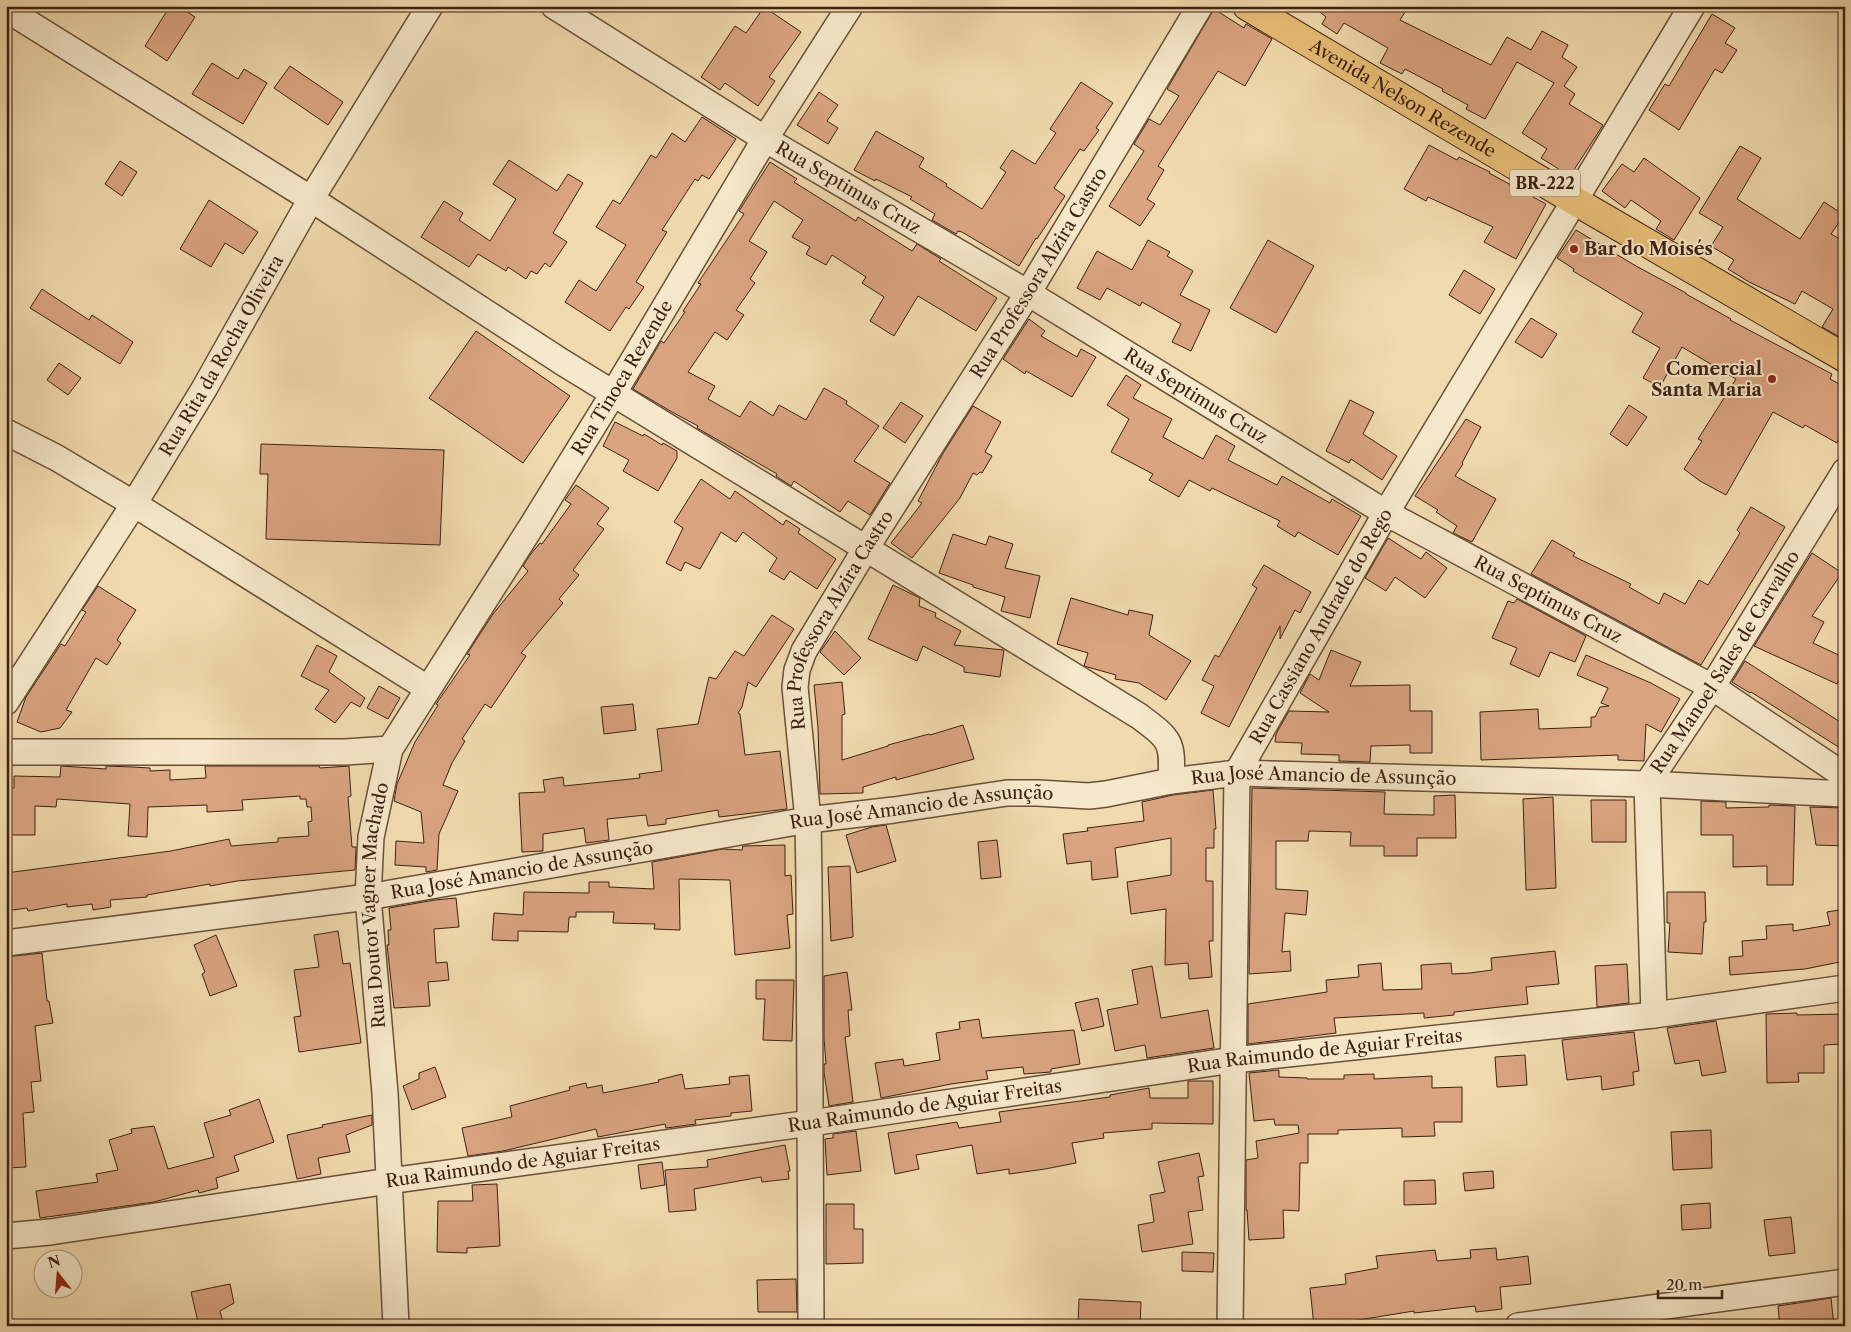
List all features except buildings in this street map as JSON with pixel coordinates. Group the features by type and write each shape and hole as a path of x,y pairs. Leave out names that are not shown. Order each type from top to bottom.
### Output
{"main road":[{"name":"Avenida Nelson Rezende","path":"1247,6 1575,201 1845,358"}],"street":[{"name":"Rua Rita da Rocha Oliveira","path":"6,702 134,504 204,389 311,199 430,6"},
{"name":"Rua Septimus Cruz","path":"554,6 766,139 1028,293 1386,513 1712,687 1845,776"},
{"name":"Rua Tinoca Rezende","path":"390,749 533,524 766,139 850,6"},
{"name":"Rua Professora Alzira Castro","path":"811,1326 808,820 795,687 797,670 804,651 866,548 1028,293 1200,6"},
{"name":"Rua Cassiano Andrade do Rego","path":"1230,1326 1237,773 1386,513 1692,6"},
{"path":"6,10 311,199 502,325 1139,716 1160,732 1171,747 1171,781"},
{"path":"6,432 57,458 134,504 428,688"},
{"name":"Rua Manoel Sales de Carvalho","path":"1654,1015 1647,784 1712,687 1845,471"},
{"path":"6,752 345,752 390,749"},
{"name":"Rua Doutor Vagner Machado","path":"390,749 371,838 368,897 384,1084 396,1326"},
{"name":"Rua José Amancio de Assunção","path":"6,943 368,897 808,820 894,810 1006,793 1089,796 1171,781 1237,773 1647,784 1845,794"},
{"name":"Rua Raimundo de Aguiar Freitas","path":"6,1236 50,1232 260,1202 389,1181 811,1123 1233,1060 1654,1015 1845,988"},
{"path":"1518,1326 1654,1316 1845,1282"}],"place":[{"name":"Bar do Moisés","path":"1574,249"},
{"name":"Comercial Santa Maria","path":"1772,379"}]}
